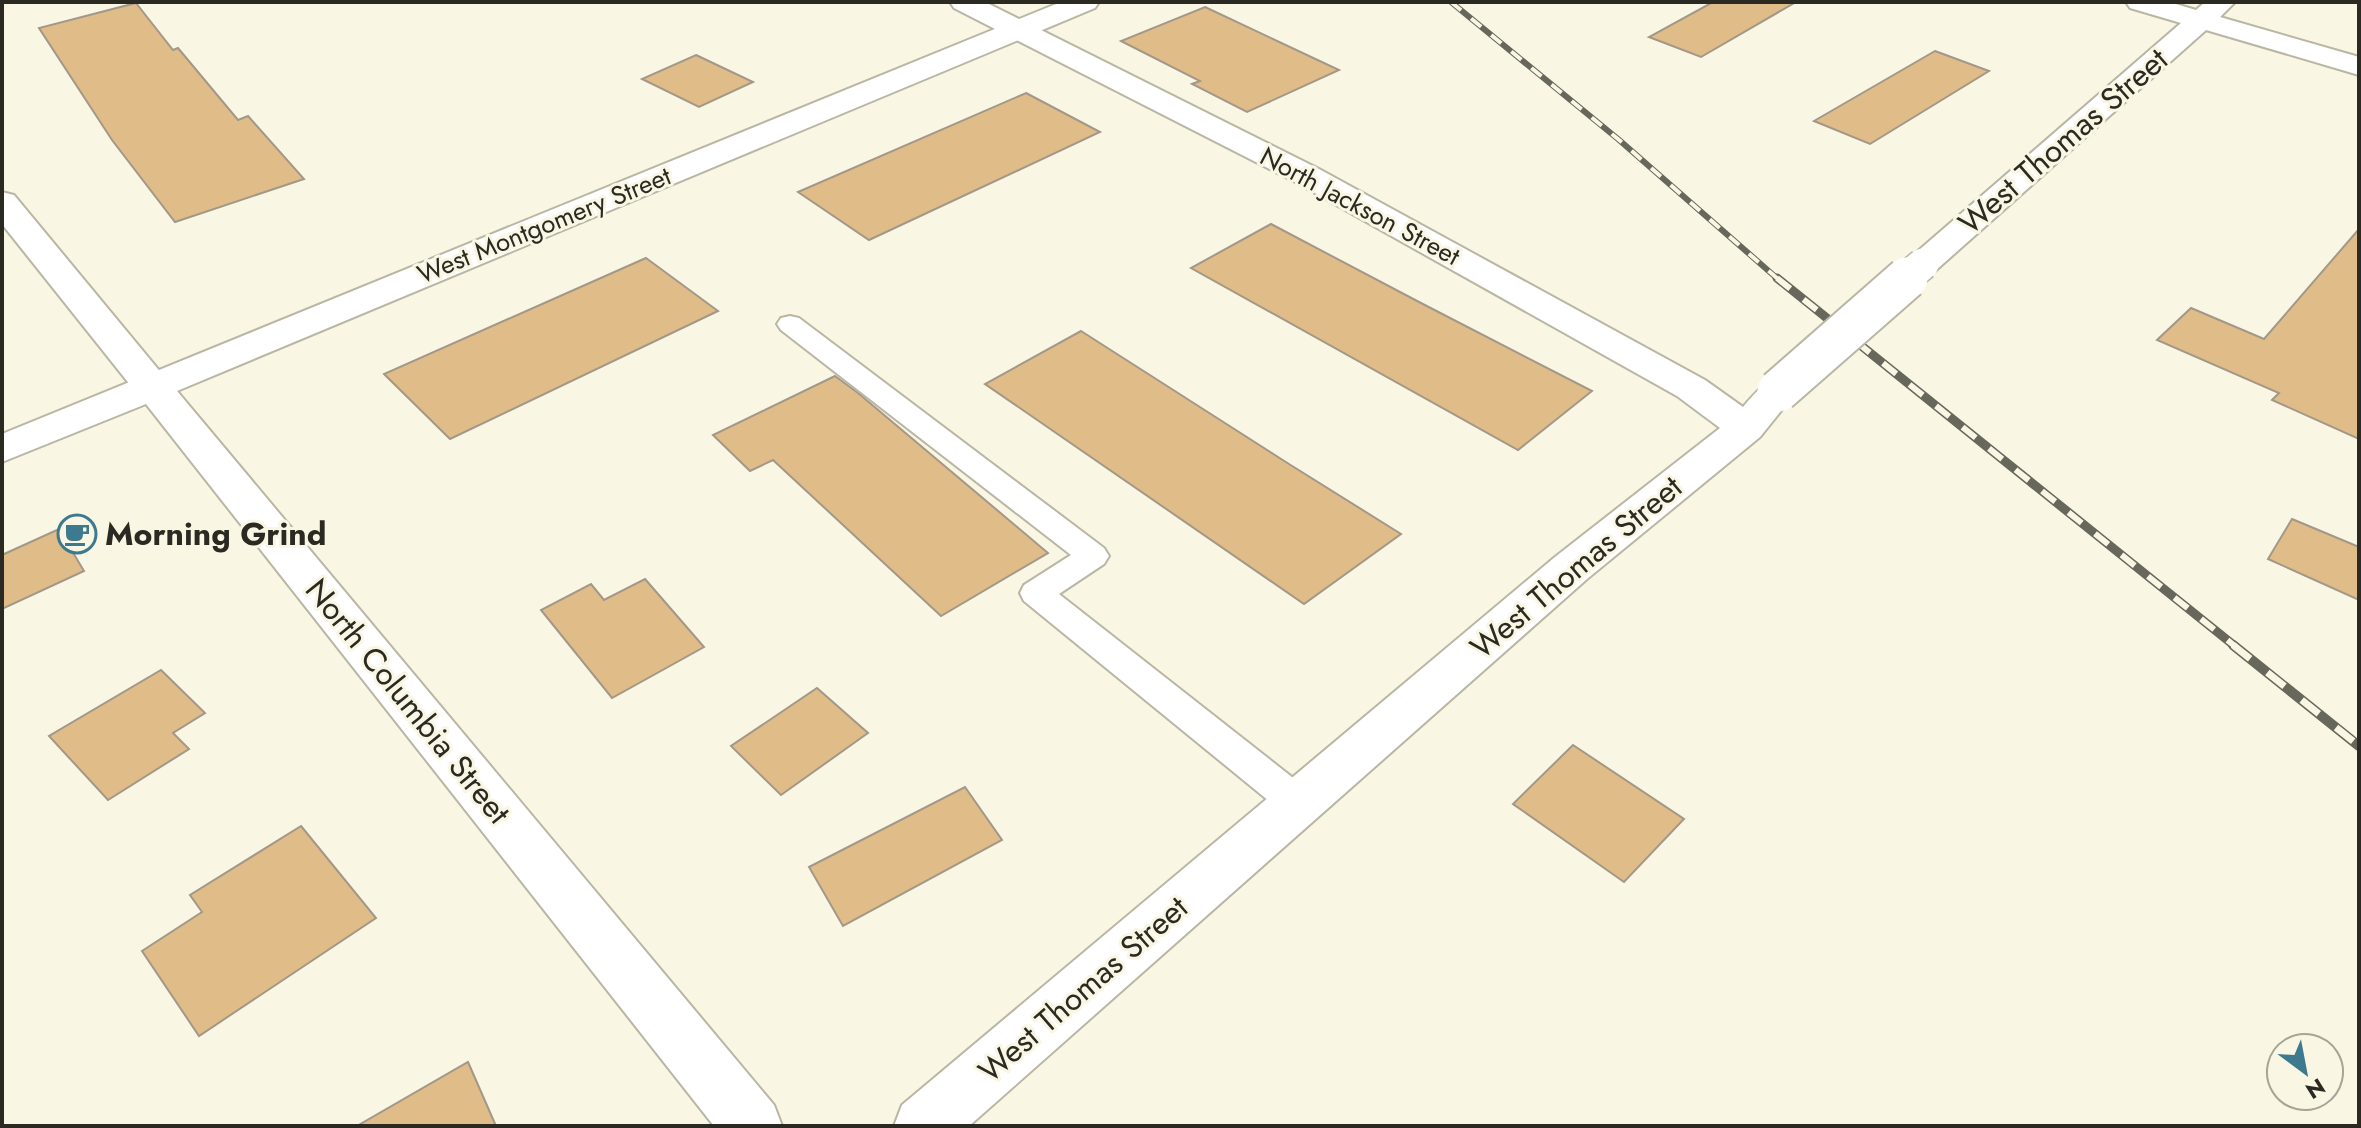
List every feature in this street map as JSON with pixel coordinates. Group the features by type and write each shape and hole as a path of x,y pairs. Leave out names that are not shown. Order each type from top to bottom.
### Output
{"street":[{"name":"North Jackson Street","path":"964,2 1308,176 1691,388 1746,428"},
{"name":"West Montgomery Street","path":"2,449 1085,2"},
{"path":"2140,2 2210,11 2359,66"},
{"name":"West Thomas Street","path":"924,1126 1571,568 1746,428 1778,391 2210,11"},
{"name":"North Columbia Street","path":"2,202 752,1126"}],"lane":[{"path":"790,324 1093,556 1036,593 1298,803"}],"building":[{"path":"1713,2 1796,2 1701,57 1649,37"},
{"path":"136,3 173,50 178,48 238,120 248,116 304,179 175,222 112,140 39,28"},
{"path":"1205,7 1339,70 1247,112 1192,84 1200,81 1121,41"},
{"path":"1935,51 1989,71 1870,144 1814,121"},
{"path":"696,55 753,82 699,107 642,79"},
{"path":"1026,93 1100,132 869,240 798,192"},
{"path":"1271,224 1592,391 1518,450 1191,268"},
{"path":"2359,229 2359,439 2272,400 2279,393 2157,340 2191,308 2264,339"},
{"path":"646,258 718,311 450,439 384,374"},
{"path":"1081,331 1401,534 1304,604 985,384"},
{"path":"835,376 1048,553 941,616 773,460 750,471 713,435"},
{"path":"2292,519 2359,547 2359,600 2268,559"},
{"path":"59,529 84,571 2,609 2,555"},
{"path":"645,579 704,647 612,698 541,610 591,584 604,600"},
{"path":"161,670 205,713 173,733 189,749 108,800 49,736"},
{"path":"817,688 868,733 781,795 731,746"},
{"path":"1573,745 1684,819 1624,882 1513,804"},
{"path":"965,787 1002,840 843,926 809,867"},
{"path":"301,826 376,918 199,1036 142,951 202,912 190,895"},
{"path":"468,1062 496,1126 357,1126"}],"railway":[{"path":"1451,2 1618,139 1779,280"},
{"path":"1777,278 2236,647"},
{"path":"2233,645 2359,746"}],"place":[{"name":"Morning Grind","path":"77,534"}]}
